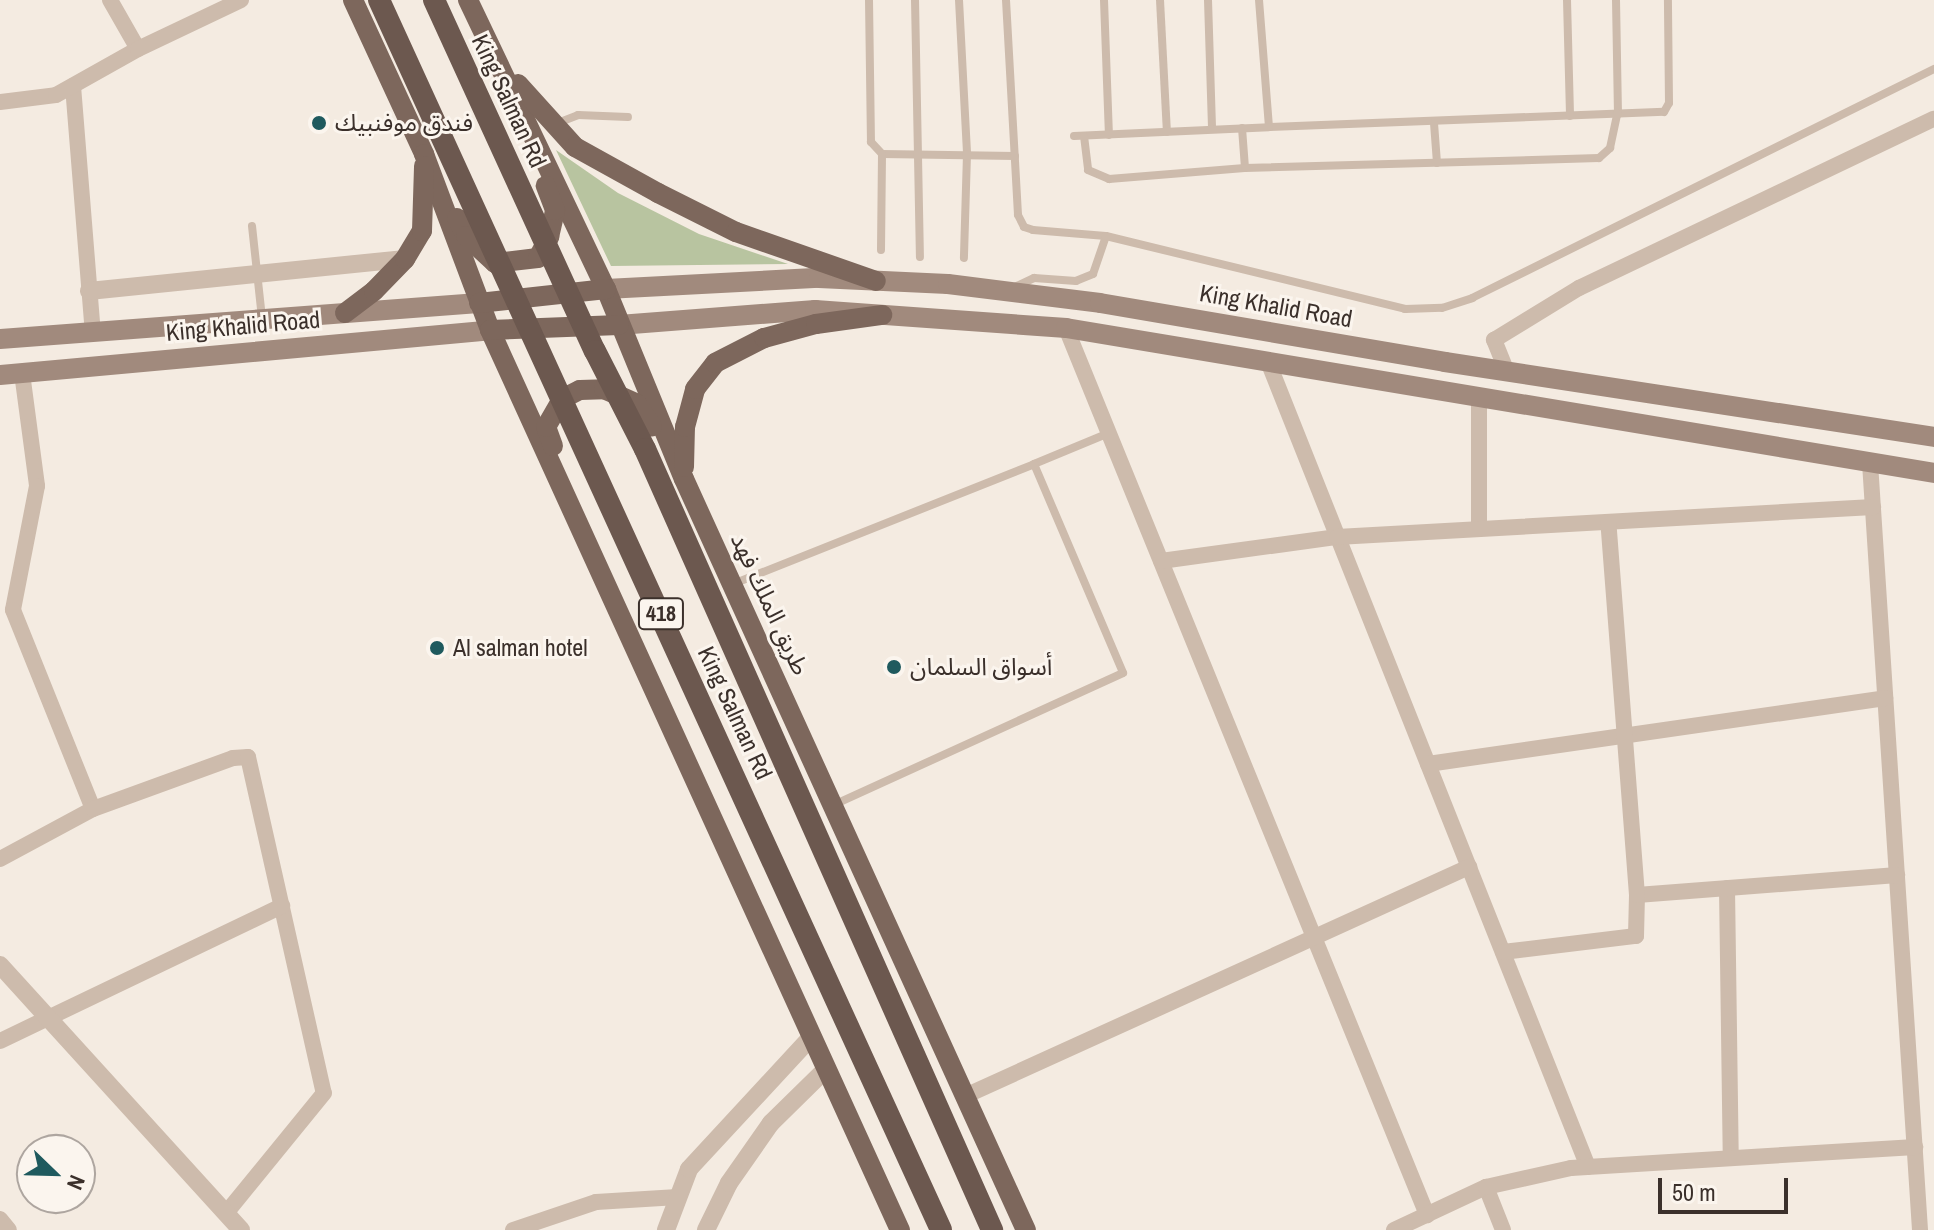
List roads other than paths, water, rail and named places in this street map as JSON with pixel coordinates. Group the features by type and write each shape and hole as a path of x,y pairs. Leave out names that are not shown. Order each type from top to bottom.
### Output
{"highway":[{"name":"King Salman Rd","path":"379,0 941,1230"},
{"name":"King Salman Rd","path":"434,0 595,351 645,449 992,1230"}],"main road":[{"path":"353,0 424,154 466,236 495,263 538,258 549,237 555,210 497,59"},
{"name":"طريق الملك فهد","path":"471,0 478,23 606,289 683,476 1026,1230"},
{"path":"497,59 575,147 736,232 876,281"},
{"path":"345,313 374,291 405,259 422,231 424,154"},
{"path":"424,154 490,330 900,1230"},
{"name":"King Khalid Road","path":"606,289 819,278 948,284 1193,318 1507,372 1934,437"},
{"path":"479,303 606,289"},
{"name":"King Khalid Road","path":"0,339 479,303"},
{"path":"490,330 619,325 815,310 1066,328 1934,473"},
{"path":"683,476 685,427 695,389 715,363 764,338 816,324 882,315"},
{"name":"King Khalid Road","path":"0,375 490,330"},
{"path":"576,518 546,427 562,399 580,390 604,389 637,404 683,476"}],"street":[{"path":"110,0 138,49"},
{"path":"0,102 56,95 138,49 241,0"},
{"path":"73,86 93,332"},
{"path":"1507,372 1494,340 1579,288 1934,119"},
{"path":"89,291 405,259"},
{"path":"1066,328 1427,1215"},
{"path":"1269,364 1588,1167"},
{"path":"22,373 37,486 7,610 93,809"},
{"path":"1479,398 1479,529"},
{"path":"1870,463 1920,1230"},
{"path":"1161,561 1337,537 1873,507"},
{"path":"1503,952 1636,936 1637,895 1622,736 1608,522"},
{"path":"1428,764 1885,698"},
{"path":"0,859 93,809 233,758 248,757 324,1093 226,1213"},
{"path":"965,1096 1469,867"},
{"path":"1637,895 1897,875"},
{"path":"1727,888 1731,1158"},
{"path":"0,1041 282,906"},
{"path":"0,965 241,1230"},
{"path":"666,1230 689,1169 748,1101 812,1036"},
{"path":"706,1230 729,1183 771,1123 827,1068"},
{"path":"1394,1230 1486,1187 1588,1167 1915,1147"},
{"path":"1486,1187 1503,1230"},
{"path":"513,1230 596,1202 678,1197"},
{"path":"0,1219 9,1230"}],"lane":[{"path":"869,0 871,142 882,154 881,250"},
{"path":"915,0 920,257"},
{"path":"959,0 967,154 964,258"},
{"path":"1006,0 1018,215 1024,227 1106,236 1405,309 1442,308 1486,291 1934,69"},
{"path":"1104,0 1109,135"},
{"path":"1160,0 1167,132"},
{"path":"1208,0 1212,129"},
{"path":"1259,0 1269,127"},
{"path":"1567,0 1570,116"},
{"path":"1616,0 1618,114 1610,148 1599,158 1245,168 1109,179 1088,170 1079,136 1434,123 1570,116 1618,114 1664,112 1669,103 1668,0"},
{"path":"553,125 578,115 628,117"},
{"path":"1434,123 1437,163"},
{"path":"1242,128 1245,168"},
{"path":"882,154 1015,156"},
{"path":"252,226 262,319"},
{"path":"1006,291 1034,278 1076,281 1093,274 1106,236"},
{"path":"733,584 1109,433"},
{"path":"833,805 1123,673 1034,464"}],"place":[{"name":"فندق موفنبيك","path":"319,123"},
{"name":"Al salman hotel","path":"437,648"},
{"name":"أسواق السلمان","path":"894,667"}]}
